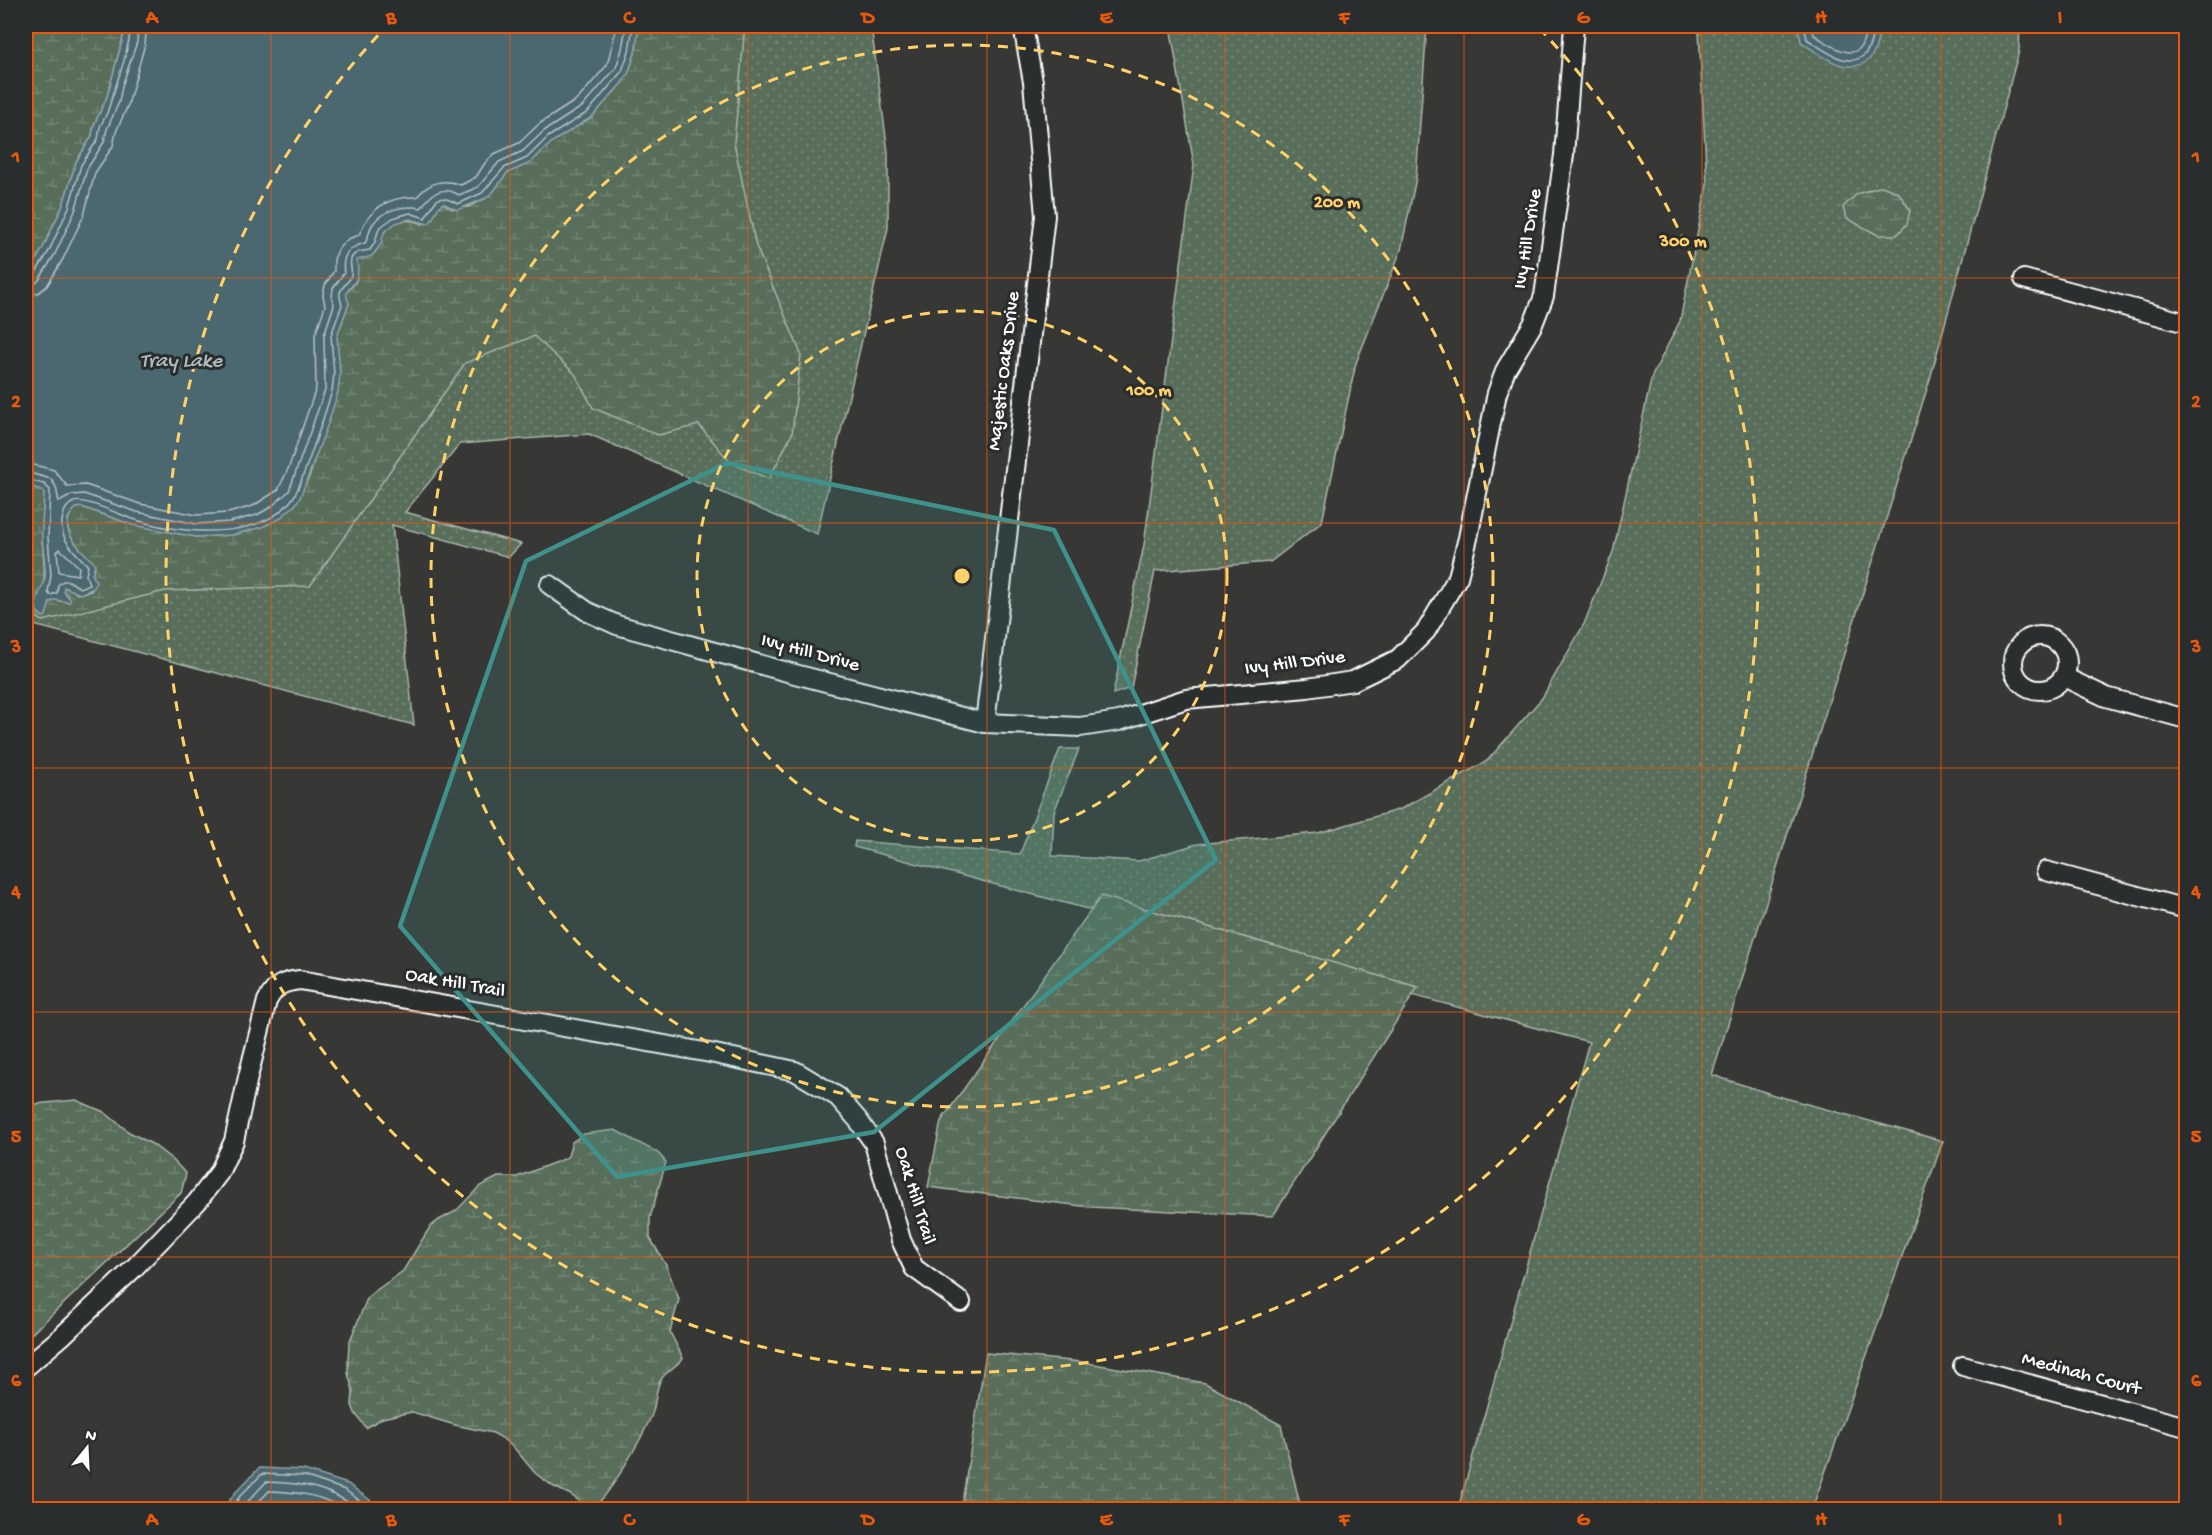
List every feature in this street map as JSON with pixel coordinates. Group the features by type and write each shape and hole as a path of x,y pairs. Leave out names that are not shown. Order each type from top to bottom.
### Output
{"street":[{"name":"Majestic Oaks Drive","path":"985,723 1045,216 1033,82 1023,26"},
{"name":"Ivy Hill Drive","path":"550,585 588,612 617,625 985,723 1080,727 1119,721 1186,699 1307,688 1353,681 1398,659 1426,631 1458,577 1497,393 1506,369 1533,324 1544,296 1564,155 1574,26"},
{"path":"2024,279 2187,323"},
{"path":"2064,677 2106,697 2187,719"},
{"path":"2046,871 2187,909"},
{"name":"Oak Hill Trail","path":"26,1367 62,1337 133,1269 197,1202 219,1173 234,1141 267,1001 284,981 300,980 710,1053 795,1071 838,1097 858,1120 874,1143 901,1240 914,1268 961,1302"},
{"name":"Medinah Court","path":"1964,1366 2187,1427"}],"highlighted area":[{"path":"727,463 1054,530 1216,860 874,1132 617,1177 400,926 526,561"}],"green space":[{"path":"26,26 871,26 888,152 888,228 817,534 589,434 460,444 405,512 521,544 509,557 392,525 414,725 26,623"},
{"path":"26,26 126,26 107,97 94,125 92,136 76,162 63,205 26,279"},
{"path":"639,26 745,26 734,143 756,246 801,354 792,434 769,479 731,463 699,425 658,435 593,408 575,374 534,336 465,363 310,586 165,591 43,621 26,611 26,485 44,491 42,538 44,579 36,602 46,615 50,602 54,600 69,602 64,587 77,594 91,591 96,582 92,574 95,567 72,539 69,531 70,516 76,508 82,507 133,525 196,537 232,535 262,527 295,505 310,475 340,374 337,336 349,303 346,292 357,279 357,260 374,253 382,234 392,224 413,221 423,224 432,220 438,207 443,203 452,209 468,207 486,198 507,173 530,163 552,142 592,117 628,74 635,53"},
{"path":"1170,26 1427,26 1416,178 1401,250 1356,363 1322,522 1270,562 1155,571 1131,688 1113,694 1144,545 1194,165"},
{"path":"1685,26 2020,26 2019,51 1930,379 1712,1075 1774,1095 1943,1141 1812,1509 1458,1509 1589,1042 854,847 855,841 1020,854 1060,749 1079,749 1054,812 1052,856 1139,861 1197,844 1318,833 1401,809 1487,761 1542,698 1584,624 1613,552 1652,376 1680,321 1707,185 1699,32"},
{"path":"1882,186 1899,193 1910,210 1907,224 1897,235 1878,235 1846,218 1843,207 1857,194"},
{"path":"1101,896 1418,987 1273,1216 1090,1207 928,1187 941,1121"},
{"path":"76,1100 104,1112 129,1132 152,1144 173,1160 186,1174 181,1193 26,1339 26,1105"},
{"path":"615,1130 658,1153 666,1162 650,1218 650,1238 666,1265 679,1299 670,1332 683,1358 660,1381 653,1413 647,1426 624,1468 605,1495 590,1509 535,1473 515,1449 493,1433 412,1412 382,1418 366,1428 352,1405 353,1391 348,1373 348,1359 349,1343 371,1294 403,1271 430,1227 456,1211 480,1186 498,1177 517,1177 564,1159 568,1156 572,1142 584,1134"},
{"path":"986,1353 1082,1362 1205,1383 1281,1425 1301,1509 961,1509"}],"water":[{"name":"Tray Lake","path":"126,26 639,26 635,53 628,74 592,117 552,142 530,163 507,173 486,198 457,210 443,203 428,224 410,219 396,223 384,232 381,244 372,256 357,260 358,274 347,291 349,303 337,336 340,374 338,392 300,498 295,505 279,519 262,527 232,535 196,537 133,525 82,507 76,508 67,523 68,531 77,545 95,564 92,574 96,582 94,588 80,594 64,587 64,592 71,600 69,602 55,600 50,602 44,617 36,610 36,605 45,577 42,533 44,491 26,485 26,279 63,205 76,162 92,136 94,125 107,97"},
{"path":"1798,26 1881,26 1875,49 1870,58 1859,65 1850,66 1832,62 1801,42"},
{"path":"259,1468 304,1470 348,1484 382,1509 223,1509"}]}
